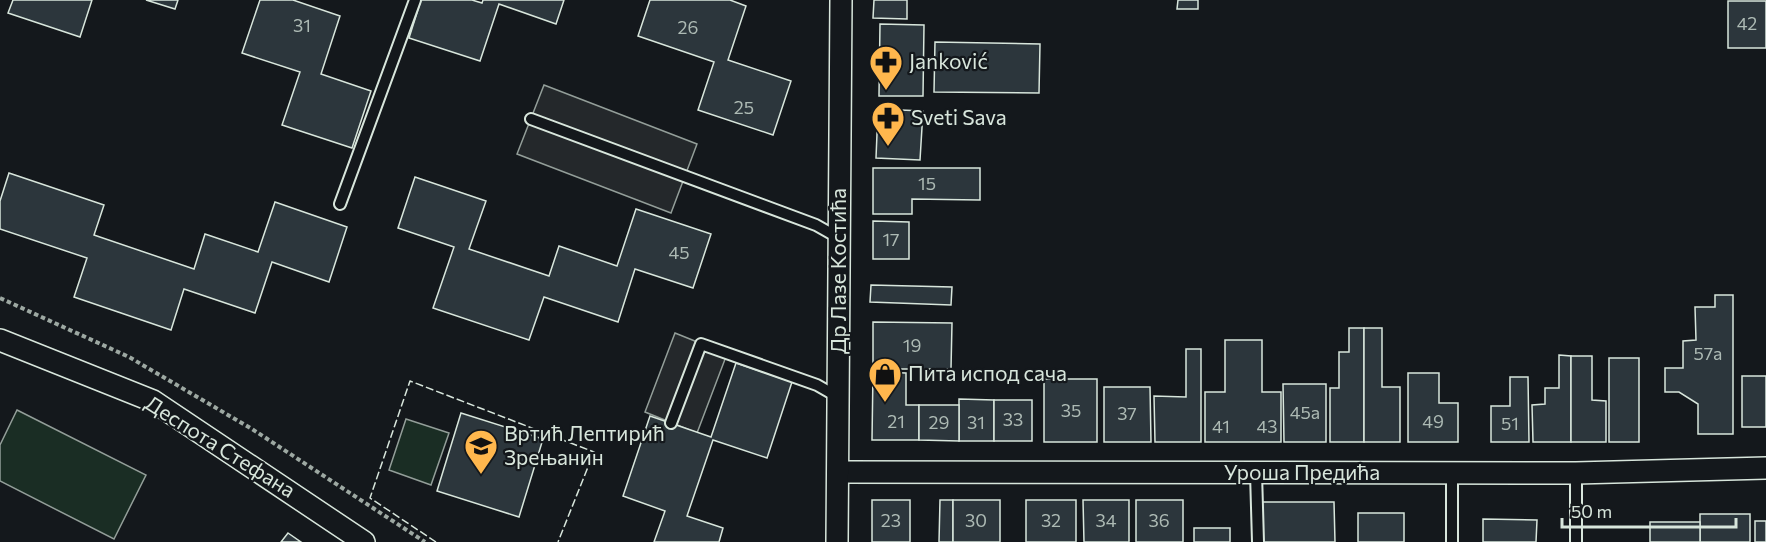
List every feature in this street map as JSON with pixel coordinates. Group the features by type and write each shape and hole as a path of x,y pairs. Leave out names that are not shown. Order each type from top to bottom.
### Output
{"street":[{"name":"Др Лазе Костића","path":"837,542 841,0"},
{"name":"Деспота Стефана","path":"0,340 153,401 364,542"},
{"name":"Уроша Предића","path":"838,472 1576,473 1766,468"}],"lane":[{"path":"340,204 415,0"},
{"path":"531,119 816,225 839,238"},
{"path":"671,423 701,344 817,385 838,397"},
{"path":"1256,473 1258,542"},
{"path":"1452,473 1452,542"},
{"path":"1576,473 1576,542"}],"path":[{"path":"0,298 129,357 252,429 425,542"}],"green space":[{"path":"17,410 146,475 114,539 0,481 0,445"},
{"path":"406,419 449,433 431,485 389,470"}],"shaded area":[{"path":"544,85 697,144 671,213 517,154"},
{"path":"675,333 727,354 697,433 645,412"}],"building":[{"path":"13,0 92,0 80,37 8,13"},
{"path":"146,0 178,0 175,9"},
{"path":"260,0 293,0 340,16 321,74 371,91 352,148 282,125 300,72 242,53"},
{"path":"421,0 472,0 482,3 483,0 564,0 556,24 499,4 480,61 409,38"},
{"path":"650,0 730,0 746,6 728,60 791,81 773,135 698,110 714,62 638,36"},
{"path":"874,0 907,0 907,19 873,18"},
{"path":"1178,0 1198,0 1198,9 1177,9"},
{"path":"1728,1 1766,1 1766,48 1728,48"},
{"path":"880,24 924,25 923,96 879,96"},
{"path":"935,42 1040,44 1039,93 934,92"},
{"path":"878,109 923,111 920,160 876,158"},
{"path":"873,168 980,168 980,200 912,199 912,214 873,214"},
{"path":"9,173 104,205 94,235 194,269 205,234 258,252 275,202 347,227 329,282 272,262 255,313 184,289 171,330 74,297 87,258 0,229 0,201"},
{"path":"415,177 486,201 469,249 549,276 559,246 617,266 636,209 711,234 693,288 635,269 618,322 544,297 529,340 433,308 454,247 398,228"},
{"path":"873,221 909,222 909,259 873,259"},
{"path":"871,285 952,287 951,305 870,302"},
{"path":"1715,295 1733,295 1733,434 1698,434 1698,404 1679,392 1665,392 1665,368 1683,368 1683,341 1696,340 1695,307 1715,307"},
{"path":"873,322 952,323 951,369 873,369"},
{"path":"1349,328 1364,328 1364,442 1330,442 1330,388 1339,388 1339,352 1349,352"},
{"path":"1364,328 1382,328 1382,387 1400,387 1400,442 1364,442"},
{"path":"1225,340 1262,340 1262,392 1281,392 1281,442 1205,442 1205,392 1225,392"},
{"path":"1186,349 1201,349 1201,442 1155,442 1154,396 1186,397"},
{"path":"1559,355 1571,356 1571,442 1533,442 1532,405 1545,404 1545,388 1559,388"},
{"path":"1571,356 1592,356 1592,400 1606,401 1606,442 1571,442"},
{"path":"1609,358 1639,358 1639,442 1609,442"},
{"path":"736,363 792,382 767,458 713,440 687,516 723,528 719,542 654,542 665,511 623,496 650,416 711,437"},
{"path":"873,372 906,373 906,405 919,405 919,440 872,440"},
{"path":"1408,373 1439,373 1439,403 1458,403 1458,442 1408,442"},
{"path":"1742,376 1766,376 1766,427 1742,427"},
{"path":"1510,377 1528,377 1529,442 1491,442 1491,406 1510,406"},
{"path":"1044,379 1097,379 1097,442 1044,442"},
{"path":"1283,384 1326,384 1326,442 1284,442"},
{"path":"1104,387 1150,387 1151,442 1104,442"},
{"path":"959,399 994,400 994,441 959,441"},
{"path":"994,400 1032,400 1032,441 994,441"},
{"path":"919,405 959,405 959,441 919,440"},
{"path":"461,413 543,439 519,517 437,491"},
{"path":"872,500 910,500 910,542 872,542"},
{"path":"940,500 953,500 953,542 939,542"},
{"path":"953,500 1000,500 1000,542 953,542"},
{"path":"1026,500 1076,500 1076,542 1026,542"},
{"path":"1083,500 1129,500 1129,542 1084,542"},
{"path":"1136,500 1183,500 1183,542 1136,542"},
{"path":"1260,502 1334,502 1335,542 1261,542"},
{"path":"1358,513 1404,513 1404,542 1358,542"},
{"path":"1700,514 1750,514 1750,542 1700,542"},
{"path":"1483,519 1537,520 1536,542 1483,542"},
{"path":"1755,521 1766,521 1766,542 1755,542"},
{"path":"1650,522 1700,522 1700,542 1650,542"},
{"path":"1194,528 1230,528 1230,542 1194,542"},
{"path":"288,533 301,542 281,542"}],"fence":[{"path":"436,542 370,498 410,381 594,452 558,542"}],"place":[{"name":"Janković","path":"886,91"},
{"name":"Sveti Sava","path":"888,147"},
{"name":"Пита испод сача","path":"885,403"},
{"name":"Вртић Лептирић Зрењанин","path":"481,475"}]}
